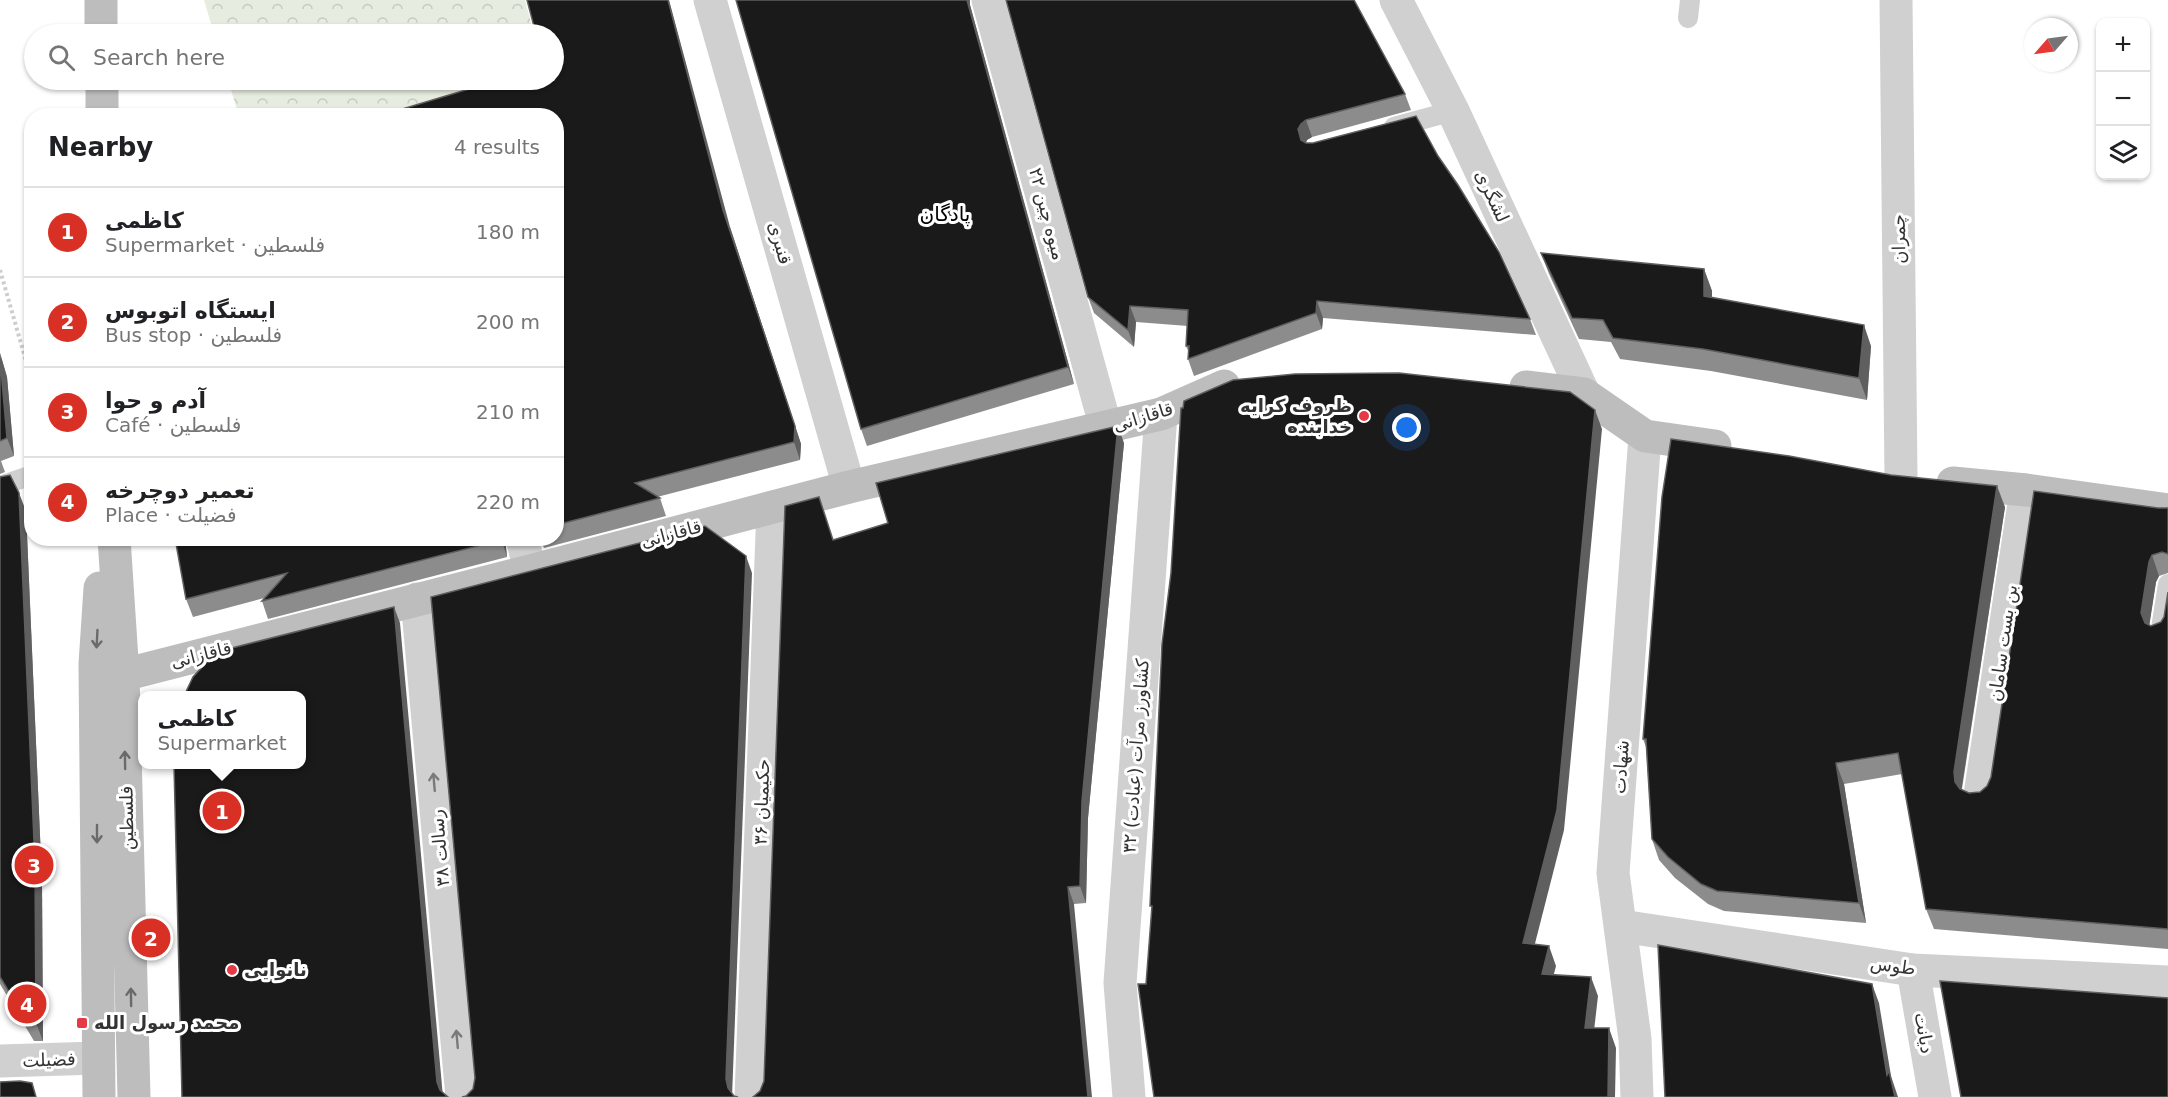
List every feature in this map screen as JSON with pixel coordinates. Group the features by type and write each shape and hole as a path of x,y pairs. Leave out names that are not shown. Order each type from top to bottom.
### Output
{"street":[{"path":"101,0 101,24"},
{"name":"قنبری","path":"710,0 849,487"},
{"name":"۲۲ میوه چین","path":"988,0 1106,428"},
{"name":"لشگری","path":"1396,0 1453,111 1584,394"},
{"name":"چمران","path":"1889,1 1901,477"},
{"path":"102,90 102,108"},
{"name":"قاقازانی","path":"123,675 849,487 1161,414 1235,381 1257,379"},
{"path":"1501,385 1584,394 1645,436 1745,450"},
{"name":"۳۲ کشاورز مرآت (عبادت)","path":"1129,1097 1120,983 1161,414"},
{"name":"شهادت","path":"1638,1097 1635,1038 1613,873 1645,436"},
{"path":"1868,471 2168,510"},
{"name":"بن بست سامان","path":"1980,795 2026,490"},
{"name":"۳۶ حکیمیان","path":"751,1097 773,507"},
{"name":"فلسطین","path":"99,1097 95,664 102,546"},
{"name":"فلسطین","path":"115,546 123,675 134,1097"},
{"path":"524,546 530,571"},
{"name":"۳۸ رسالت","path":"417,599 462,1097"},
{"name":"طوس","path":"1621,926 1913,970 2168,982"},
{"name":"دیانت","path":"1913,970 1935,1097"},
{"name":"فضیلت","path":"0,1061 98,1058"}],"lane":[{"path":"1373,132 1453,111"},
{"path":"0,486 24,478"},
{"path":"2160,635 2168,584"}],"path":[{"path":"0,270 24,354"}],"green space":[{"path":"204,0 525,0 531,24 211,24"},
{"path":"231,90 518,90 468,108 237,108"}],"building":[{"path":"527,0 668,0 723,210 795,426 794,442 635,483 660,498 564,523 564,108 406,108 466,90 564,90 564,24 533,24"},
{"path":"736,0 967,0 1068,367 861,429"},
{"path":"1006,0 1354,0 1405,94 1306,120 1298,129 1301,140 1313,143 1416,116 1438,156 1499,252 1530,319 1317,301 1316,313 1188,359 1189,346 1186,346 1188,310 1130,306 1128,330 1088,297"},
{"path":"1541,253 1704,269 1704,296 1864,325 1859,378 1703,349 1613,338 1603,320 1572,318"},
{"path":"0,358 7,438 0,441"},
{"path":"1399,373 1570,392 1595,410 1557,810 1523,943 1549,946 1542,974 1591,977 1585,1028 1609,1028 1608,1097 1154,1097 1138,984 1146,984 1152,906 1150,906 1162,644 1171,573 1181,408 1183,408 1184,401 1233,380 1295,374"},
{"path":"1118,426 1082,801 1080,886 1068,887 1088,1097 753,1097 760,1091 764,1081 785,506 819,497 833,540 888,523 876,483"},
{"path":"1671,439 1789,456 1891,475 1997,486 1954,772 1955,782 1960,789 1969,793 1980,792 1987,786 1991,777 2034,491 2168,508 2168,554 2162,552 2152,555 2141,613 2145,623 2151,626 2161,622 2168,592 2168,929 1926,909 1898,753 1836,763 1859,903 1717,891 1701,884 1668,857 1652,839 1646,739 1643,739 1662,497"},
{"path":"10,475 19,493 35,864 36,1023 28,1023 0,977 0,477"},
{"path":"705,526 746,556 726,1079 728,1088 734,1096 738,1097 462,1097 473,1089 475,1078 431,597"},
{"path":"176,546 477,546 262,601 287,573 186,599"},
{"path":"394,607 437,1082 440,1090 448,1097 182,1097 174,769 306,769 306,691 186,691 193,677 216,652"},
{"path":"1658,945 1872,984 1887,1075 1889,1071 1895,1097 1665,1097"},
{"path":"1940,981 2168,998 2168,1097 1961,1097"},
{"path":"0,1082 32,1083 36,1097 0,1097"}],"place":[{"name":"ظروف کرایه خدابنده","path":"1364,416"},
{"name":"کاظمی","path":"222,811"},
{"name":"آدم و حوا","path":"34,865"},
{"name":"ایستگاه اتوبوس","path":"151,938"},
{"name":"نانوایی","path":"232,970"},
{"name":"تعمیر دوچرخه","path":"27,1004"},
{"name":"محمد رسول الله","path":"82,1023"}],"district":[{"name":"پادگان","path":"945,214"}]}
